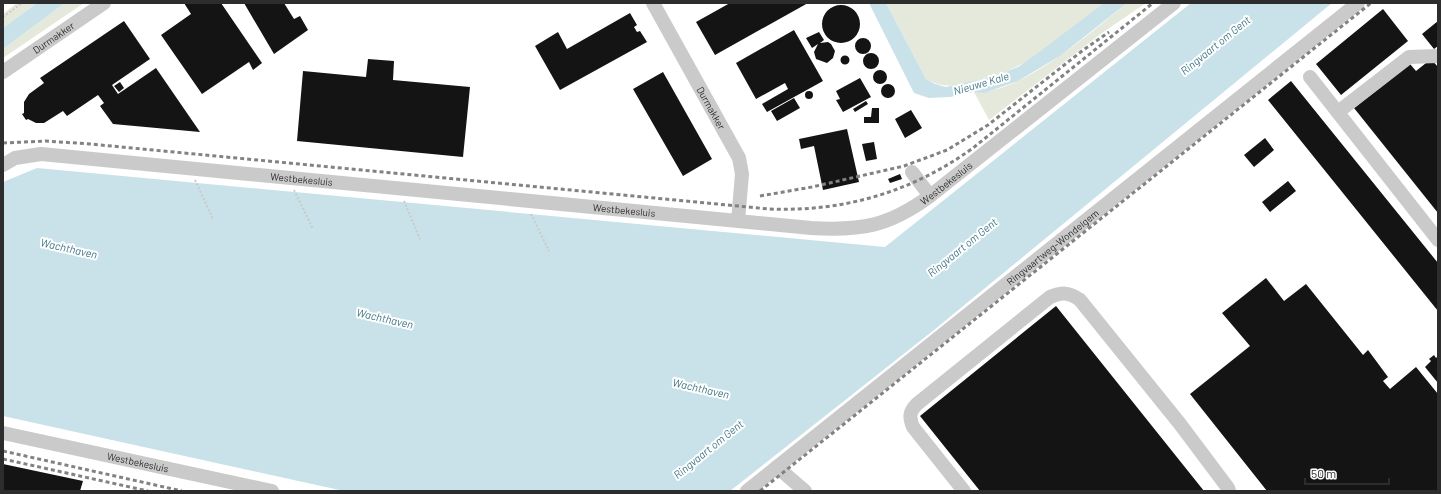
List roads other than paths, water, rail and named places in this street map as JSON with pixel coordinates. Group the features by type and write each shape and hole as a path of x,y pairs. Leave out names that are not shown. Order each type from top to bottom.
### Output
{"street":[{"name":"Durmakker","path":"3,72 104,3"},
{"name":"Durmakker","path":"653,3 739,158 742,174 738,220"},
{"name":"Westbekesluis","path":"3,165 15,158 40,154 824,229 861,228 899,216 930,196 1174,3"},
{"name":"Ringvaartweg-Wondelgem","path":"747,491 1358,3"},
{"path":"1338,112 1409,57 1438,56"},
{"path":"1310,77 1438,240"},
{"path":"912,172 930,196"},
{"path":"964,491 913,427 910,418 911,410 1050,297 1061,292 1072,294 1080,300 1180,424 1229,491"},
{"name":"Westbekesluis","path":"3,434 272,491"},
{"path":"777,467 804,491"}],"water":[{"path":"37,3 65,3 3,49 3,28"},
{"name":"Nieuwe Kale","path":"869,3 886,3 926,79 935,84 946,87 992,77 1018,67 1104,3 1127,3 1060,56 1018,81 984,93 974,92 950,97 929,98 914,93"},
{"path":"1191,3 1332,3 934,330 730,491 344,491 3,416 3,182 37,168 885,247"}],"railway":[{"path":"3,143 46,141 90,144 769,209 824,207 850,203 876,196 926,177 950,163 973,148 1153,3"},
{"path":"760,491 1371,3"},
{"path":"760,196 812,187 904,166 947,150 988,125 1082,51 1109,32"},
{"path":"3,451 182,491"},
{"path":"3,459 148,491"}],"water label":[{"name":"Ringvaart om Gent","path":"1215,45"},
{"name":"Ringvaart om Gent","path":"962,247"},
{"name":"Wachthaven","path":"69,248"},
{"name":"Wachthaven","path":"385,318"},
{"name":"Wachthaven","path":"701,388"},
{"name":"Ringvaart om Gent","path":"708,449"}]}
